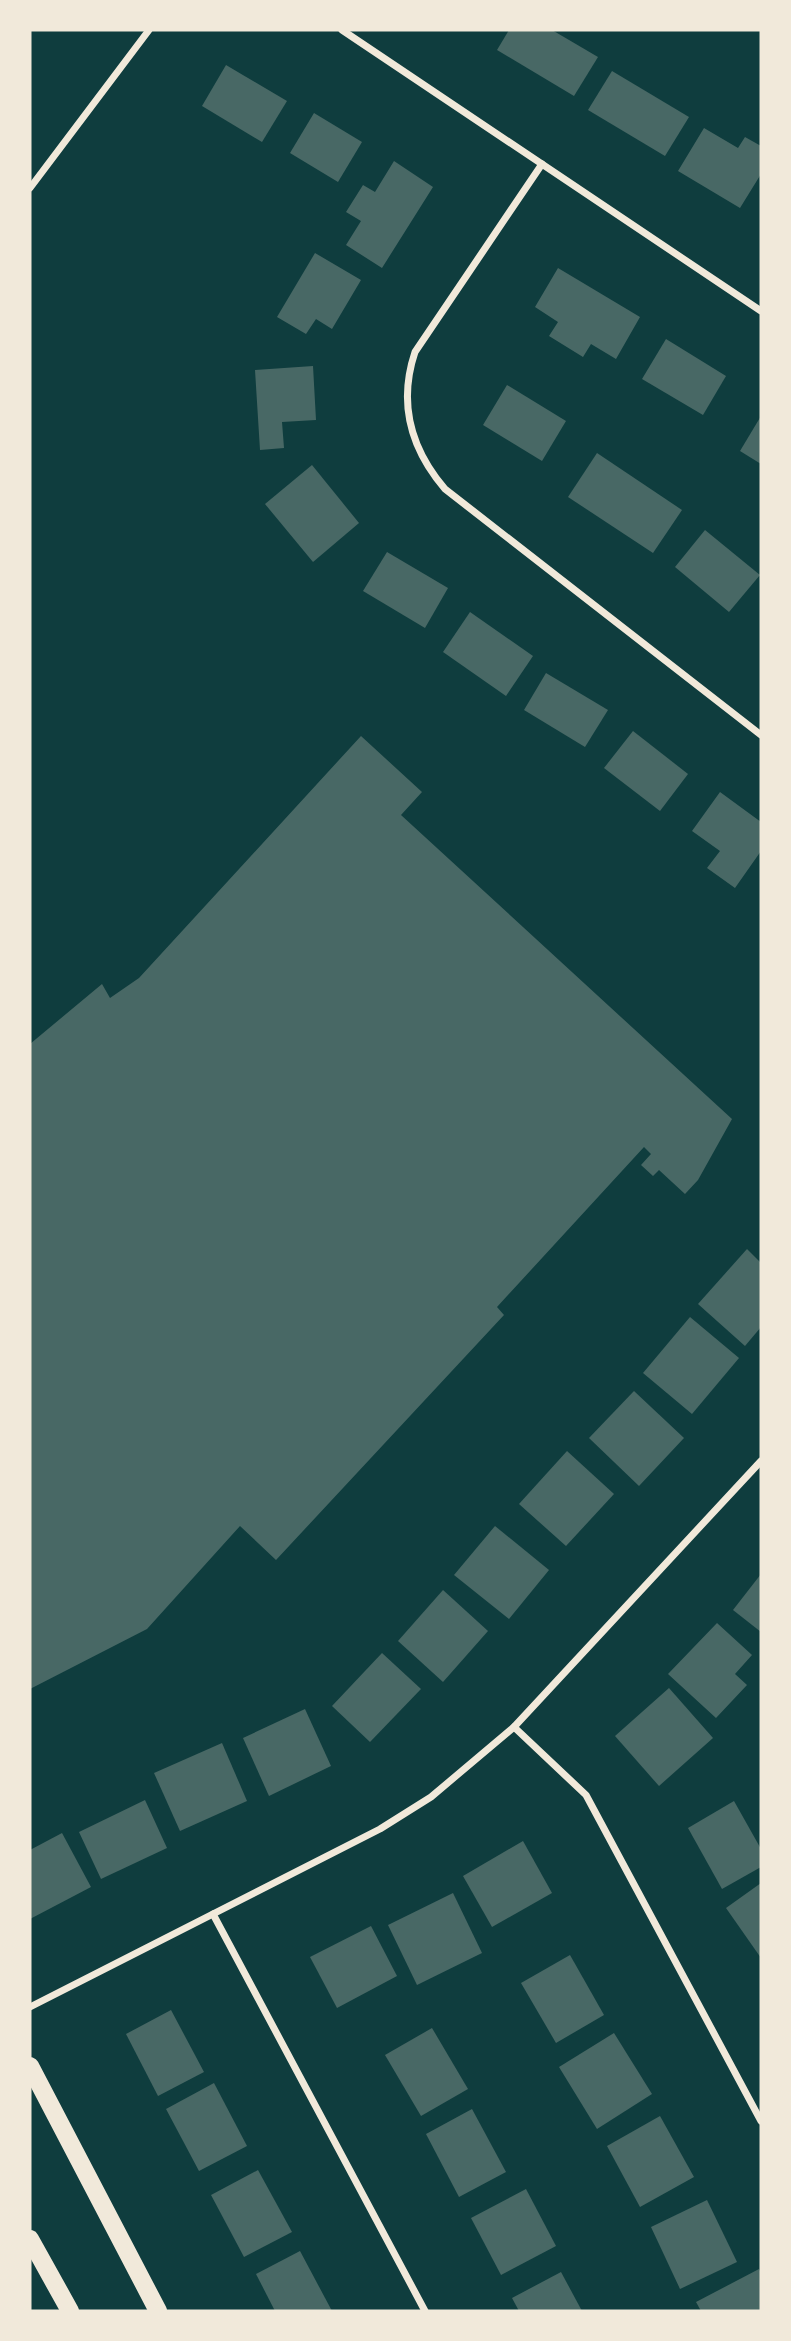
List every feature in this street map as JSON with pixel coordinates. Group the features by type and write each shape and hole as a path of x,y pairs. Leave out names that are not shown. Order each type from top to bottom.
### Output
{"main road":[{"path":"30,2066 158,2311"},
{"path":"30,2239 70,2311"}],"street":[{"path":"30,188 149,30"},
{"path":"342,30 761,310"},
{"path":"542,164 415,352 407,376 407,415 429,470 445,489 761,735"},
{"path":"30,2007 380,1829 431,1797 514,1727 761,1461"},
{"path":"514,1727 586,1795 761,2121"},
{"path":"213,1914 425,2311"}],"building":[{"path":"509,30 552,30 598,57 574,96 497,50"},
{"path":"226,65 287,101 262,142 202,106"},
{"path":"612,71 689,117 665,156 588,110"},
{"path":"314,113 362,142 338,182 290,153"},
{"path":"704,128 738,148 745,137 761,146 761,174 740,208 678,171"},
{"path":"394,161 433,187 382,268 346,245 361,221 346,212 363,185 375,192"},
{"path":"315,253 361,280 332,329 316,319 306,334 277,317"},
{"path":"558,268 640,317 616,359 591,344 583,357 549,336 558,322 535,307"},
{"path":"666,339 726,376 703,415 642,379"},
{"path":"313,366 316,420 282,422 284,448 260,450 255,370"},
{"path":"507,385 566,421 542,461 483,425"},
{"path":"761,416 761,464 740,451"},
{"path":"597,453 682,510 653,553 568,497"},
{"path":"312,465 359,523 313,562 265,504"},
{"path":"705,530 760,575 729,612 675,567"},
{"path":"387,552 448,588 425,628 363,591"},
{"path":"470,612 533,656 506,696 443,652"},
{"path":"546,673 608,710 585,747 524,710"},
{"path":"633,731 688,774 660,811 604,768"},
{"path":"361,736 422,792 401,815 732,1119 698,1180 685,1194 659,1170 653,1176 641,1165 651,1154 644,1147 497,1307 504,1315 276,1560 240,1526 147,1629 30,1689 30,1044 102,984 110,998 139,978"},
{"path":"720,792 761,822 761,851 735,888 707,868 720,851 692,831"},
{"path":"747,1249 761,1263 761,1327 745,1346 698,1304"},
{"path":"690,1317 739,1358 692,1414 643,1373"},
{"path":"634,1391 684,1438 639,1486 589,1438"},
{"path":"567,1451 614,1494 566,1546 519,1504"},
{"path":"495,1526 549,1570 509,1619 454,1575"},
{"path":"761,1574 761,1632 733,1610"},
{"path":"443,1590 488,1631 443,1682 398,1641"},
{"path":"717,1623 752,1655 735,1674 747,1685 716,1718 668,1674"},
{"path":"382,1653 421,1689 370,1742 332,1706"},
{"path":"669,1688 713,1738 659,1786 615,1736"},
{"path":"305,1709 331,1766 269,1796 243,1738"},
{"path":"222,1743 247,1801 180,1831 154,1773"},
{"path":"145,1800 167,1848 101,1879 79,1832"},
{"path":"734,1801 761,1849 761,1867 722,1889 688,1828"},
{"path":"62,1833 91,1887 30,1919 30,1850"},
{"path":"523,1841 552,1893 492,1927 463,1876"},
{"path":"761,1883 761,1958 726,1908"},
{"path":"453,1893 482,1953 417,1985 388,1925"},
{"path":"371,1926 397,1976 337,2008 310,1957"},
{"path":"570,1955 604,2015 556,2043 521,1983"},
{"path":"171,2010 204,2072 158,2096 126,2034"},
{"path":"432,2028 468,2089 421,2116 385,2055"},
{"path":"614,2033 652,2094 597,2129 559,2067"},
{"path":"214,2083 247,2146 199,2171 166,2109"},
{"path":"472,2109 506,2172 459,2197 426,2134"},
{"path":"660,2116 694,2177 640,2207 607,2146"},
{"path":"258,2170 292,2232 244,2257 211,2195"},
{"path":"526,2189 556,2246 501,2275 471,2218"},
{"path":"707,2200 737,2262 680,2289 651,2227"},
{"path":"300,2251 332,2311 275,2311 256,2274"},
{"path":"759,2269 761,2311 701,2311 696,2302"},
{"path":"561,2272 582,2311 519,2311 512,2298"}]}
